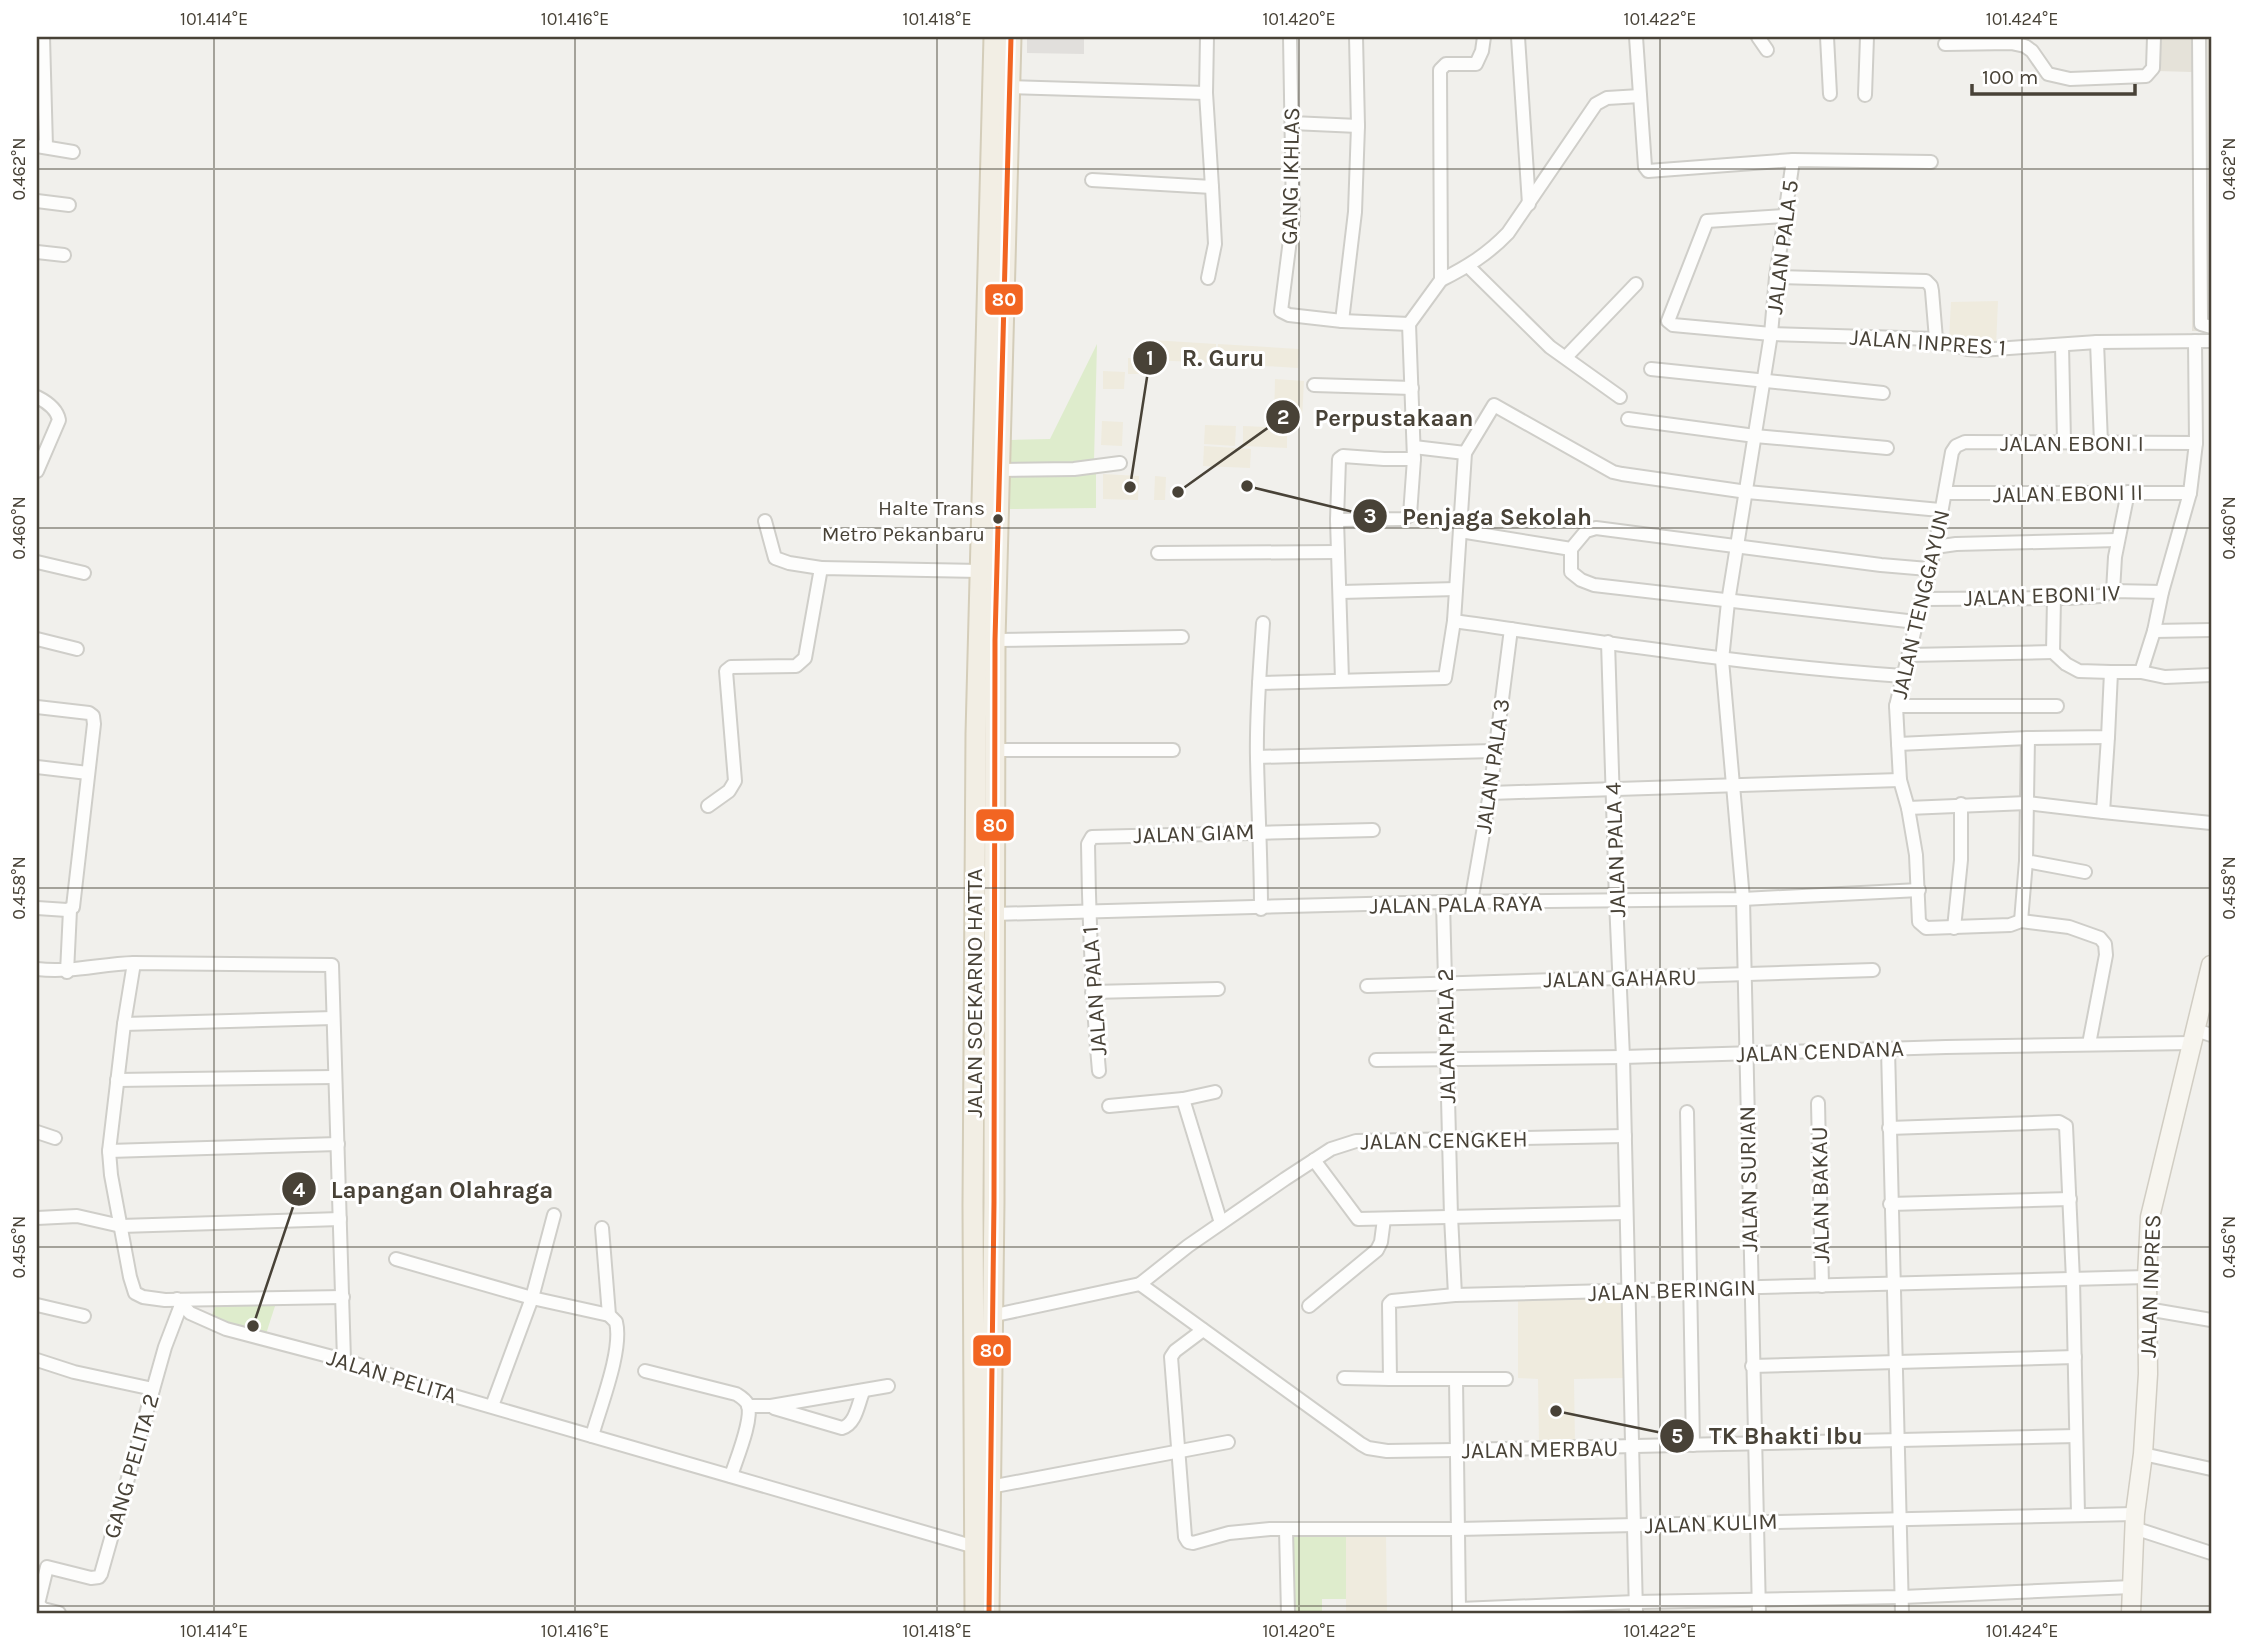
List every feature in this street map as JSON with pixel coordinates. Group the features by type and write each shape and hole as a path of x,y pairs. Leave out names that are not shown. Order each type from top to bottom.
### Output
{"main road":[{"name":"JALAN SOEKARNO HATTA","path":"989,1613 991,1316 983,1237 976,748 980,571 1010,87 997,39"},
{"name":"JALAN SOEKARNO HATTA","path":"975,1613 993,914 998,470 992,395 997,39"},
{"name":"JALAN INPRES","path":"2131,1613 2135,1521 2148,1374 2147,1277 2150,1217 2200,1036 2211,965"}],"street":[{"path":"1207,37 1206,93 1215,244 1208,278"},
{"name":"GANG IKHLAS","path":"1290,37 1293,216 1281,311 1289,315 1342,321 1409,324"},
{"path":"1342,321 1355,212 1356,37"},
{"path":"1441,280 1440,70 1446,64 1476,64 1484,37"},
{"path":"1518,37 1530,204"},
{"path":"1636,37 1645,167 1648,171 1793,160 1931,162"},
{"path":"1758,37 1767,50"},
{"path":"1826,37 1830,94"},
{"path":"1865,95 1867,37"},
{"path":"1945,44 2011,43 2025,46 2032,51 2048,74 2070,79 2146,76 2153,68 2154,37"},
{"path":"2199,37 2205,77 2206,176 2201,321 2203,326 2211,327"},
{"path":"41,39 41,147 73,152"},
{"path":"1010,87 1206,93"},
{"path":"1338,520 1407,517 1412,510 1414,453 1409,324 1441,280 1469,267 1496,246 1530,204 1596,104 1607,97 1640,96"},
{"path":"1292,123 1357,126"},
{"name":"JALAN PALA 5","path":"1771,334 1776,277 1793,160"},
{"path":"1092,180 1212,187"},
{"path":"37,201 69,205"},
{"name":"JALAN INPRES 1","path":"1785,216 1707,221 1668,321 1673,325 1771,334 1936,339 1967,349 1981,350 2097,342 2211,341"},
{"path":"37,252 64,255"},
{"path":"1469,267 1547,344 1620,397"},
{"path":"1776,277 1926,281 1932,291 1936,339"},
{"path":"1566,357 1636,284"},
{"path":"1732,787 1721,660 1771,334"},
{"path":"2141,672 2190,493 2196,443 2195,341"},
{"path":"2097,342 2101,443"},
{"path":"2062,345 2064,442"},
{"path":"1651,369 1883,393"},
{"path":"1314,385 1412,388"},
{"path":"37,397 58,414 59,421 37,471"},
{"path":"1259,683 1445,678 1454,621 1465,453 1494,405 1613,472 1747,492 1940,510"},
{"path":"1628,419 1755,436 1887,448"},
{"name":"JALAN EBONI I","path":"1952,452 1960,443 1965,442 2196,443"},
{"name":"JALAN TENGGAYUN","path":"1952,452 1935,547 1896,706 1900,780 1916,855 1919,922 1926,929 1954,928"},
{"path":"1342,680 1338,552 1341,457 1465,453"},
{"path":"998,470 1074,469 1119,463"},
{"path":"2113,591 2128,492"},
{"name":"JALAN EBONI II","path":"1946,493 2190,493"},
{"path":"765,521 775,558 789,563 821,569 980,571"},
{"path":"1460,531 1566,548 1586,531 1596,528 1928,569"},
{"path":"1935,547 1956,544 2119,540"},
{"path":"1566,548 1571,572 1594,585 1916,622"},
{"path":"1158,553 1338,552"},
{"path":"37,562 84,573"},
{"path":"708,806 729,791 734,781 726,671 731,667 796,666 801,663 805,658 821,569"},
{"path":"1341,592 1456,589"},
{"name":"JALAN EBONI IV","path":"1923,599 2054,598 2101,596 2113,591 2162,592"},
{"path":"2053,652 2054,598"},
{"path":"1454,621 1721,660 1903,676"},
{"path":"1261,909 1257,757 1263,624"},
{"name":"JALAN PALA 3","path":"1471,902 1490,793 1511,629"},
{"path":"2154,631 2211,630"},
{"path":"995,640 1182,637"},
{"path":"37,639 77,649"},
{"name":"JALAN PALA 4","path":"1608,642 1623,1057"},
{"path":"1909,654 2053,652 2079,671 2141,672 2165,677 2211,675"},
{"path":"2103,811 2111,672"},
{"path":"37,706 89,713 93,716 73,907 70,910 66,972"},
{"path":"1896,706 2057,706"},
{"path":"1898,744 2108,737"},
{"path":"2021,921 2028,738"},
{"path":"995,750 1173,750"},
{"path":"1257,757 1494,751"},
{"path":"37,767 88,773"},
{"path":"1490,793 1900,780"},
{"name":"JALAN SURIAN","path":"1732,787 1742,899 1745,976 1759,1613"},
{"path":"1908,808 2027,803 2211,823"},
{"path":"1961,804 1961,860 1954,928 2010,925 2021,921 2068,927 2100,938 2105,944 2106,955 2089,1044"},
{"name":"JALAN GIAM","path":"1089,912 1088,844 1091,837 1373,830"},
{"path":"2025,861 2085,872"},
{"name":"JALAN PALA RAYA","path":"993,914 1261,909 1443,902 1742,899 1919,890"},
{"name":"JALAN PALA 2","path":"1443,902 1455,1295"},
{"path":"37,908 70,910"},
{"name":"JALAN PALA 1","path":"1089,912 1099,1071"},
{"path":"37,970 66,972 134,963 330,963 333,967 344,1360"},
{"name":"JALAN PELITA","path":"134,963 109,1151 135,1293 147,1298 179,1302 190,1313 226,1329 344,1360 592,1436 975,1547"},
{"name":"JALAN GAHARU","path":"1367,986 1872,970"},
{"path":"1092,992 1218,989"},
{"path":"124,1024 333,1018"},
{"name":"JALAN CENDANA","path":"1376,1060 1623,1057 2089,1044 2200,1036"},
{"path":"1888,1049 1902,1613"},
{"path":"1623,1057 1636,1608"},
{"path":"117,1080 334,1077"},
{"path":"1109,1106 1183,1099 1215,1092"},
{"path":"1183,1099 1221,1223"},
{"name":"JALAN BAKAU","path":"1818,1103 1822,1286"},
{"path":"1687,1112 1693,1445"},
{"path":"1889,1128 2064,1123 2068,1135 2078,1514"},
{"path":"37,1132 55,1138"},
{"name":"JALAN CENGKEH","path":"1140,1284 1221,1223 1343,1143 1625,1136"},
{"path":"109,1151 338,1144"},
{"path":"1314,1160 1353,1215 1363,1219 1626,1213"},
{"path":"1891,1204 2070,1199"},
{"path":"492,1406 532,1298 554,1215"},
{"path":"37,1218 77,1216 121,1227 340,1219"},
{"path":"1309,1306 1377,1250 1381,1242 1384,1219"},
{"path":"602,1228 609,1315"},
{"path":"396,1259 532,1298 609,1315 616,1322 615,1355 592,1436"},
{"name":"JALAN BERINGIN","path":"1390,1379 1389,1304 1392,1301 1455,1295 2147,1277"},
{"path":"991,1316 1140,1284"},
{"name":"JALAN MERBAU","path":"1140,1284 1368,1448 1387,1451 1455,1450 2076,1436"},
{"path":"179,1302 343,1297"},
{"name":"GANG PELITA 2","path":"59,1613 43,1609 38,1604 47,1567 91,1578 101,1574 179,1302"},
{"path":"37,1305 84,1316"},
{"path":"2147,1310 2211,1320"},
{"path":"1178,1452 1171,1357 1203,1330"},
{"path":"1752,1366 2075,1357"},
{"path":"37,1360 74,1372 153,1390"},
{"path":"645,1371 744,1398 749,1417 731,1476"},
{"path":"1344,1378 1506,1379"},
{"path":"1455,1379 1459,1611 1636,1608 1758,1599 1902,1597 2132,1587"},
{"path":"748,1406 771,1406 888,1386"},
{"path":"771,1406 842,1428 853,1420 863,1392"},
{"path":"990,1487 1228,1442"},
{"name":"JALAN KULIM","path":"1178,1452 1185,1537 1188,1542 1194,1543 1229,1533 1286,1530 1458,1529 2078,1514 2135,1521 2211,1553"},
{"path":"2143,1454 2211,1469"},
{"path":"1286,1530 1288,1613"}],"shaded area":[{"path":"1027,37 1084,38 1084,54 1027,53"},
{"path":"2157,37 2211,37 2211,331 2192,331 2192,72 2157,71"},
{"path":"1998,301 1996,347 1949,339 1951,302"},
{"path":"1152,340 1216,344 1216,363 1151,360"},
{"path":"1218,344 1299,349 1298,368 1217,363"},
{"path":"1128,358 1149,358 1148,374 1128,374"},
{"path":"1103,371 1125,372 1124,389 1103,389"},
{"path":"1275,379 1304,381 1302,419 1274,418"},
{"path":"1102,421 1123,422 1122,446 1101,445"},
{"path":"1205,425 1236,426 1235,446 1204,444"},
{"path":"1243,426 1287,428 1287,448 1243,446"},
{"path":"1204,446 1251,449 1250,468 1203,466"},
{"path":"1103,474 1139,476 1138,500 1103,499"},
{"path":"1155,476 1166,477 1165,500 1154,500"},
{"path":"1624,1296 1625,1378 1574,1379 1575,1444 1539,1444 1538,1379 1518,1378 1518,1299"},
{"path":"1346,1535 1386,1535 1387,1613 1346,1613"}],"green space":[{"path":"1097,344 1094,461 1080,467 1011,466 1011,440 1050,439"},
{"path":"1096,467 1096,508 1010,509 1010,471"},
{"path":"216,1304 275,1306 266,1334 211,1318"},
{"path":"1290,1535 1346,1535 1346,1599 1322,1599 1322,1613 1292,1613"}],"transit line":[{"name":"80","path":"989,1613 994,1202 995,640 1011,37"}],"place":[{"name":"Penjaga Sekolah","path":"1247,486"},
{"name":"R. Guru","path":"1130,487"},
{"name":"Perpustakaan","path":"1178,492"},
{"name":"Halte Trans Metro Pekanbaru","path":"998,519"},
{"name":"Lapangan Olahraga","path":"253,1326"},
{"name":"TK Bhakti Ibu","path":"1556,1411"}]}
